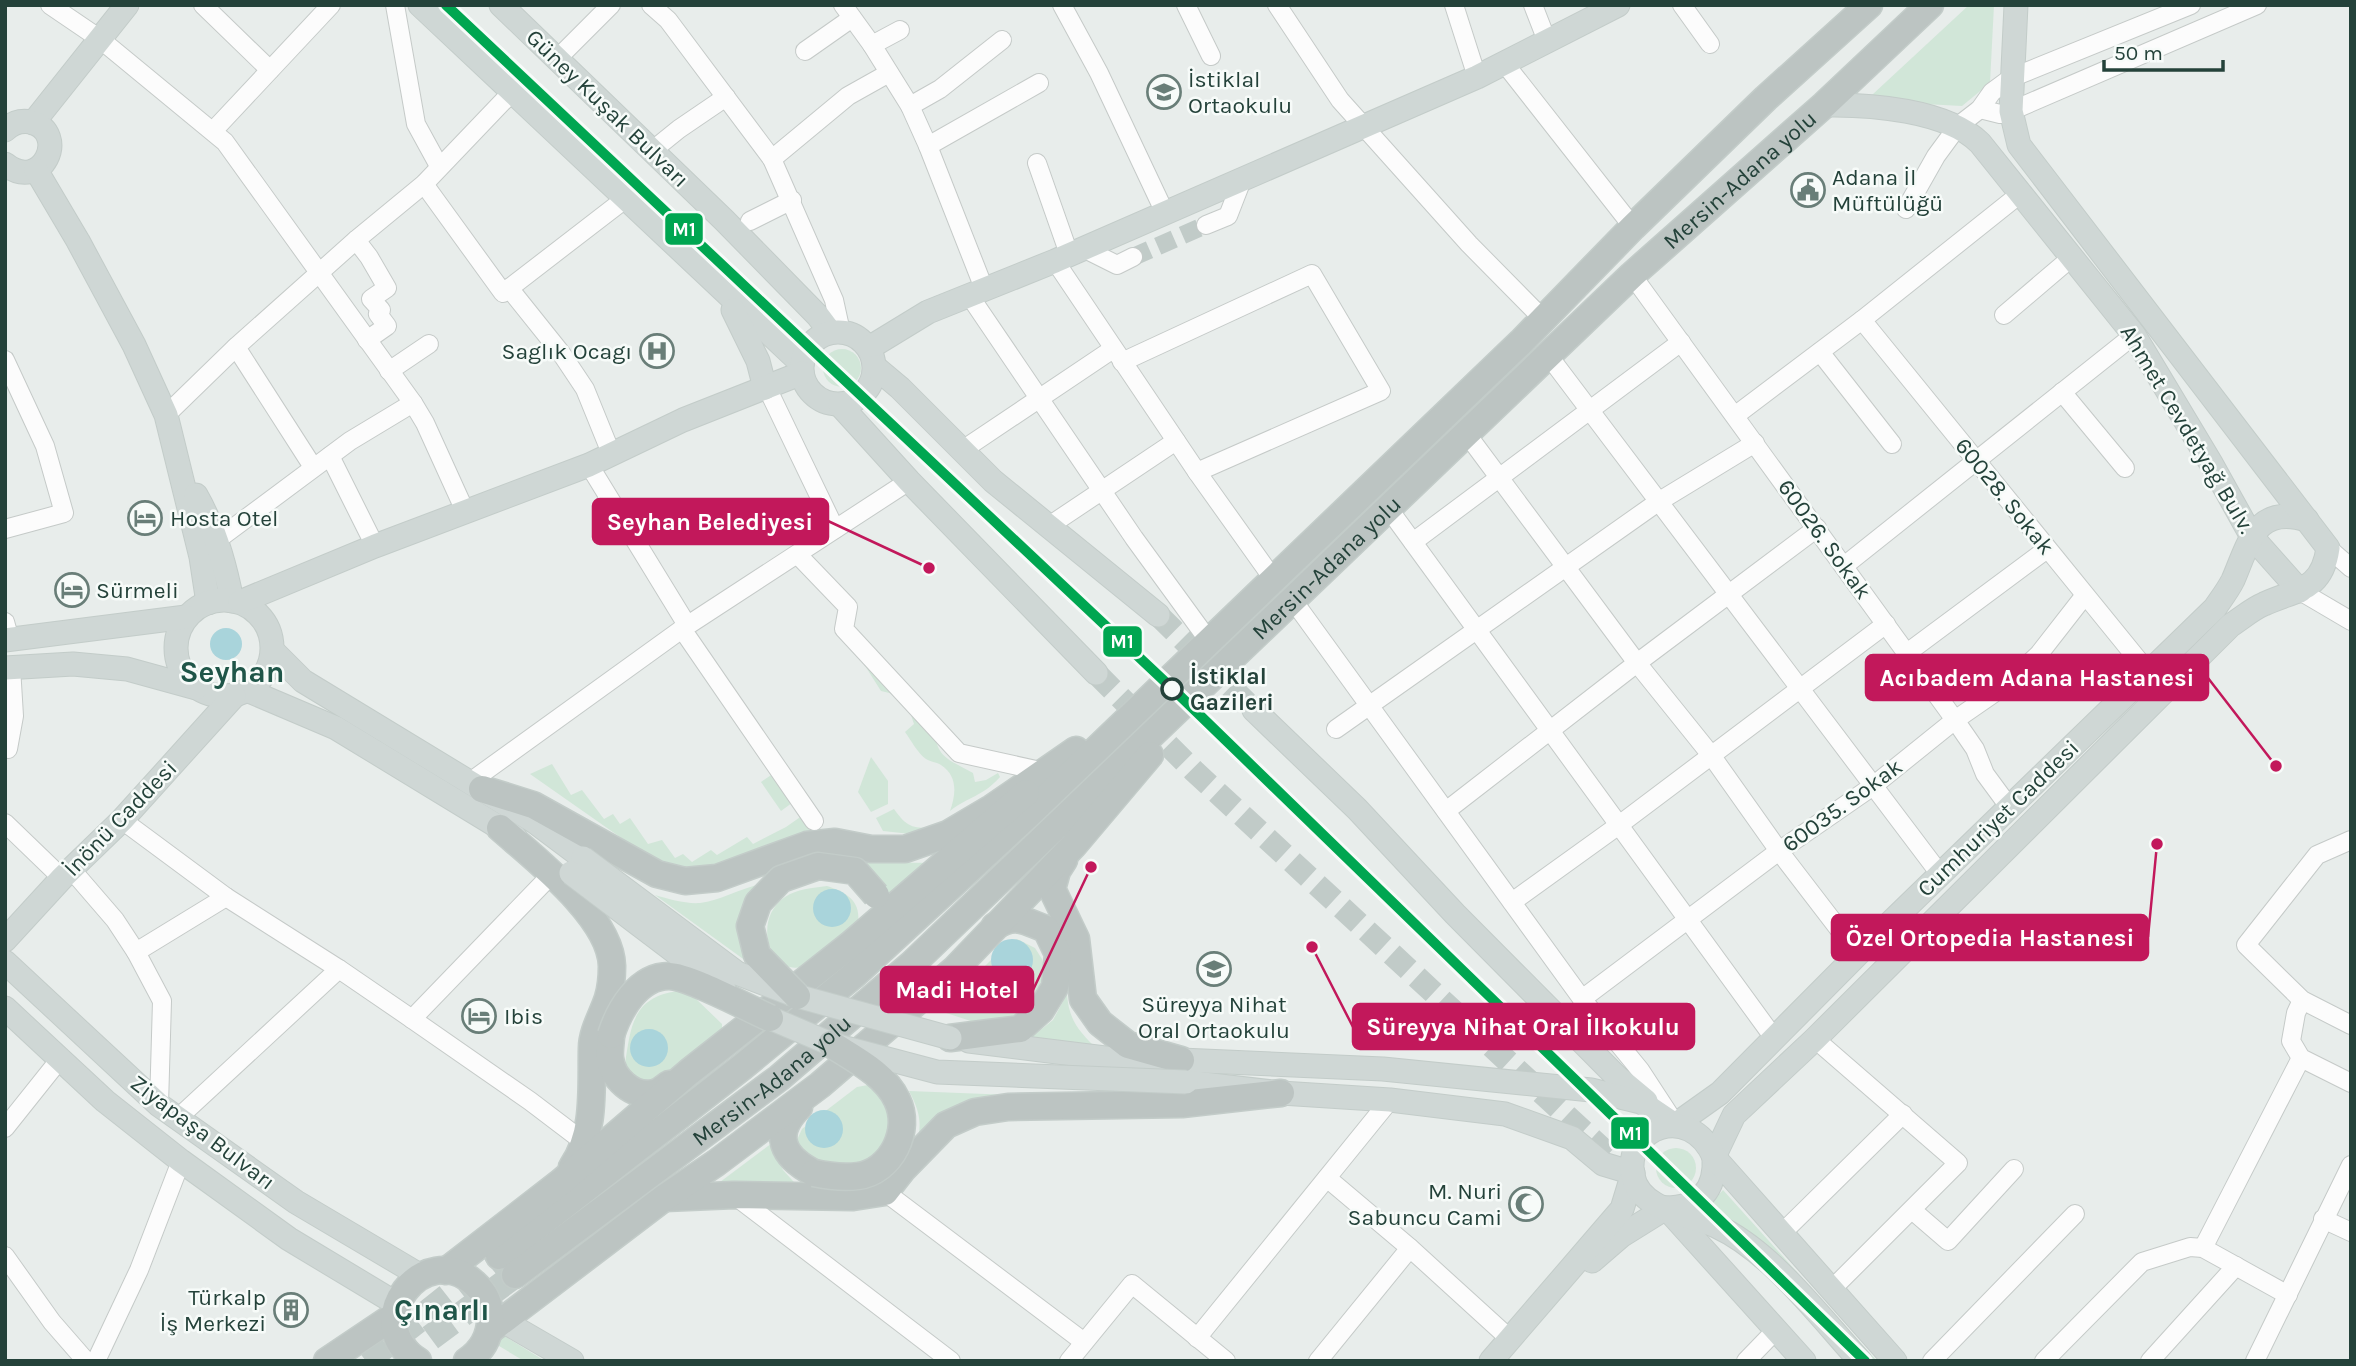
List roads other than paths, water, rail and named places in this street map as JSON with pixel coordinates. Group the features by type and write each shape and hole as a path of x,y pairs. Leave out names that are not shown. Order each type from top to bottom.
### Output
{"highway":[{"name":"Mersin-Adana yolu","path":"1869,5 1766,99 1633,227 1544,320 1027,816 855,974 507,1265 779,1078 903,972 1632,275 1824,105 1930,5"},
{"path":"477,1359 494,1321 716,1163 820,1084 1006,922 1235,654"},
{"path":"327,1361 396,1310 411,1283 434,1273 561,1182 689,1072 850,945 1084,745 1169,678"},
{"path":"476,785 533,805 657,874 685,881 717,877 807,845 835,842 872,849 905,849 948,834 992,808 1084,745"},
{"path":"500,828 569,868 566,887 604,934 612,964 609,995 592,1042 590,1122 580,1156 561,1182"},
{"path":"1074,845 1057,871 1052,889 1076,939 1083,999 1100,1023 1128,1045 1183,1071"},
{"path":"797,996 757,955 750,926 758,903 781,879 817,866 855,871 876,895 875,916 850,945"},
{"path":"950,1038 1020,1029 1041,1010 1055,987 1058,954 1046,929 1006,922"},
{"path":"689,1072 655,1093 636,1093 614,1072 610,1058 611,1035 618,1014 633,995 650,981 669,976 692,983 770,1018"},
{"path":"820,1084 794,1111 783,1130 784,1148 797,1164 814,1173 836,1177 860,1176 884,1164 898,1146 902,1123 898,1101 883,1080 831,1044"},
{"path":"664,1198 734,1195 853,1198 885,1192 903,1169 946,1125 975,1112 1008,1107 1182,1104 1281,1093"},
{"path":"434,1273 458,1273 470,1279 486,1298 494,1321"},
{"path":"396,1310 399,1340 406,1351 418,1361"}],"main road":[{"path":"33,123 127,5"},
{"path":"420,5 802,369"},
{"name":"Güney Kuşak Bulvarı","path":"501,5 653,150 836,332"},
{"path":"236,602 589,464 683,420 742,397 768,392 831,403 861,397 868,388 872,358 928,312 1365,127 1505,64 1618,5"},
{"name":"Ahmet Cevdetyağ Bulv.","path":"2016,5 2011,111 2019,145 2328,548"},
{"path":"1824,105 1853,104 1906,112 1958,126"},
{"path":"5,130 16,123 33,123 41,127 50,142 47,158 36,170 20,172 5,165"},
{"name":"Ahmet Cevdetyağ Bulv.","path":"1958,126 1980,143 2134,335 2252,537 2300,592"},
{"path":"36,170 134,345 166,415 201,557 208,603"},
{"path":"723,292 758,361 768,392"},
{"path":"1096,673 831,403 812,394 805,384 802,369 804,353 811,344 836,332 852,334 961,451 1158,615"},
{"path":"768,392 802,369"},
{"path":"180,468 201,504 217,540 236,602"},
{"name":"Cumhuriyet Caddesi","path":"1675,1125 1720,1093 1858,954 2215,608 2232,582 2252,537 2267,522 2277,516 2292,515 2307,520"},
{"name":"Cumhuriyet Caddesi","path":"1714,1157 1734,1115 1815,1039 2231,625 2263,604 2300,592 2322,571 2328,548"},
{"path":"7,634 186,617 208,603 224,600 254,609 265,621 271,635 273,651 269,667 261,681 241,694 218,697 196,688 127,670 73,664 8,667"},
{"path":"186,617 177,638 176,654 180,670 196,688"},
{"path":"273,651 303,681 535,822 569,868 721,988 770,1018 831,1044 937,1072 1383,1069 1591,1090 1641,1102 1675,1125 1700,1135 1714,1157 1895,1361"},
{"path":"241,694 336,728 500,828"},
{"name":"İnönü Caddesi","path":"5,940 241,694"},
{"path":"1254,710 1357,808 1455,915 1616,1076 1675,1125"},
{"path":"569,868 737,973 797,996 950,1038 1129,1061 1281,1093 1390,1100 1505,1114 1572,1138 1603,1164 1633,1173"},
{"name":"Ziyapaşa Bulvarı","path":"5,962 169,1111 296,1202 434,1273"},
{"name":"Ziyapaşa Bulvarı","path":"5,1009 105,1101 181,1161 289,1239 396,1310"},
{"path":"1490,1361 1622,1209 1633,1173 1634,1154 1641,1141 1650,1132 1675,1125"},
{"path":"1535,1311 1621,1236 1666,1208 1680,1208 1694,1203 1705,1194 1712,1182 1714,1157"},
{"path":"1633,1173 1642,1194 1653,1203 1718,1227 1766,1258 1860,1361"},
{"path":"1666,1208 1804,1361"},
{"path":"1725,1262 1821,1361"},
{"path":"494,1321 572,1361"}],"street":[{"path":"50,5 100,38 225,142 413,403 425,423 465,511"},
{"path":"203,5 270,70"},
{"path":"213,131 331,5"},
{"path":"395,5 416,124 439,166"},
{"path":"557,59 611,5"},
{"path":"650,5 668,20 772,159 834,300 836,332"},
{"path":"1062,5 1099,73 1165,213"},
{"path":"1186,5 1211,56"},
{"path":"1277,5 1340,100 1469,244 1544,320"},
{"path":"1454,5 1477,77"},
{"path":"1533,5 1547,41"},
{"path":"1682,5 1710,44"},
{"path":"1906,209 1936,156 1958,126 1980,109 1992,92 2011,78 2191,5"},
{"path":"1980,109 2000,114 2011,111 2257,5"},
{"path":"805,51 848,12 872,45 910,106 928,146 977,293 1040,399 1102,492 1209,641"},
{"path":"872,45 900,30"},
{"path":"910,106 940,89 1002,40"},
{"path":"1505,64 1633,227"},
{"path":"772,159 848,96 890,72"},
{"path":"928,146 1039,83"},
{"path":"166,415 236,347 356,240 424,184 512,92"},
{"path":"653,150 726,97"},
{"path":"1037,163 1069,254 1117,355 1274,580"},
{"path":"1206,225 1228,216 1242,180"},
{"path":"424,184 503,293 625,199"},
{"path":"1736,415 1862,320 2020,194"},
{"path":"750,221 792,200"},
{"path":"356,240 387,288 371,299 382,310 378,314 387,326 366,340"},
{"path":"1069,254 1117,265 1133,257"},
{"path":"2004,315 2071,258"},
{"path":"961,451 1040,399 1117,355 1312,274 1381,391 1197,472"},
{"name":"60026. Sokak","path":"1632,275 1955,720 1975,749 1985,774 2010,808"},
{"path":"509,288 561,353 585,389 611,453"},
{"name":"60028. Sokak","path":"1862,320 2147,672"},
{"path":"1844,566 2134,335"},
{"path":"1413,542 1681,342"},
{"path":"389,371 429,344"},
{"path":"236,347 313,467"},
{"path":"1820,352 1892,444"},
{"path":"1548,355 1940,874"},
{"path":"5,529 64,513 45,446 6,361"},
{"path":"768,392 835,528"},
{"path":"2062,392 2125,468"},
{"path":"217,540 313,467 413,403"},
{"path":"1466,433 1637,663 1711,755 1858,954"},
{"path":"1049,526 1176,441"},
{"path":"1336,729 1658,502 1755,443"},
{"path":"330,456 375,546"},
{"path":"589,464 684,627 814,821"},
{"path":"476,785 684,627 909,481"},
{"path":"1388,508 1774,1038"},
{"path":"1446,811 1817,528"},
{"name":"Ahmet Cevdetyağ Bulv.","path":"2328,548 2351,568"},
{"path":"1907,653 2047,549"},
{"path":"798,555 848,607 844,629 960,753 1045,772"},
{"name":"Ahmet Cevdetyağ Bulv.","path":"2300,592 2351,621"},
{"name":"60035. Sokak","path":"1582,999 1779,850 1873,786 1955,720 2007,684 2039,654 2085,595"},
{"path":"1292,599 1582,999 1640,1070 1675,1125"},
{"path":"1512,902 1886,624"},
{"path":"8,667 14,716 8,749"},
{"path":"122,820 226,897 340,969 530,1101 584,1142"},
{"path":"5,824 67,874 115,920 136,952 162,1001 169,1111"},
{"path":"2351,840 2318,855 2246,945 2302,1000 2351,1025"},
{"path":"412,1019 569,868"},
{"path":"136,952 226,897"},
{"path":"169,1111 340,969"},
{"path":"2302,1000 2295,1013 2291,1041 2301,1058 2351,1083"},
{"path":"1815,1039 1958,1163 1831,1290"},
{"path":"2203,1248 2301,1058"},
{"path":"5,1128 61,1059"},
{"path":"1196,1338 1390,1100"},
{"path":"1781,1234 1903,1114"},
{"path":"96,1361 139,1270 181,1161"},
{"path":"2255,1361 2351,1165"},
{"path":"1912,1210 1948,1241 2014,1169"},
{"path":"1327,1178 1410,1248 1510,1339"},
{"path":"885,1192 1084,1342"},
{"path":"734,1195 951,1361"},
{"path":"1932,1361 2075,1214"},
{"path":"2323,1219 2351,1232"},
{"path":"2044,1361 2142,1262 2190,1247 2203,1248 2288,1295"},
{"path":"1318,1361 1410,1248"},
{"path":"5,1256 52,1322 86,1361"},
{"path":"2150,1361 2236,1266"},
{"path":"1069,1361 1132,1284 1226,1361"},
{"path":"1746,1361 1775,1331"}],"water":[{"path":"226,628 237,633 242,644 237,655 226,660 215,655 210,644 215,633"},
{"path":"832,889 846,894 851,908 846,922 832,927 818,922 813,908 818,894"},
{"path":"1012,939 1027,945 1033,960 1027,975 1012,981 997,975 991,960 997,945"},
{"path":"649,1029 663,1034 668,1048 663,1062 649,1067 635,1062 630,1048 635,1034"},
{"path":"824,1110 838,1115 843,1129 838,1143 824,1148 810,1143 805,1129 810,1115"}],"tunnel":[{"path":"1133,257 1206,225"},
{"path":"1158,615 1254,710"},
{"path":"1096,673 1194,771 1622,1167"},
{"path":"366,1361 499,1256"},
{"path":"399,1361 515,1275"}],"place":[{"name":"İstiklal Ortaokulu","path":"1164,92"},
{"name":"Adana İl Müftülüğü","path":"1808,190"},
{"name":"Saglık Ocagı","path":"657,351"},
{"name":"Hosta Otel","path":"145,518"},
{"name":"Seyhan Belediyesi","path":"929,568"},
{"name":"Sürmeli","path":"72,590"},
{"name":"İstiklal Gazileri","path":"1172,689"},
{"name":"Acıbadem Adana Hastanesi","path":"2276,766"},
{"name":"Özel Ortopedia Hastanesi","path":"2157,844"},
{"name":"Madi Hotel","path":"1091,867"},
{"name":"Süreyya Nihat Oral İlkokulu","path":"1312,947"},
{"name":"Süreyya Nihat Oral Ortaokulu","path":"1214,969"},
{"name":"Ibis","path":"479,1016"},
{"name":"M. Nuri Sabuncu Cami","path":"1526,1204"},
{"name":"Türkalp İş Merkezi","path":"291,1310"}],"district":[{"name":"Seyhan","path":"232,672"},
{"name":"Çınarlı","path":"442,1310"}]}
